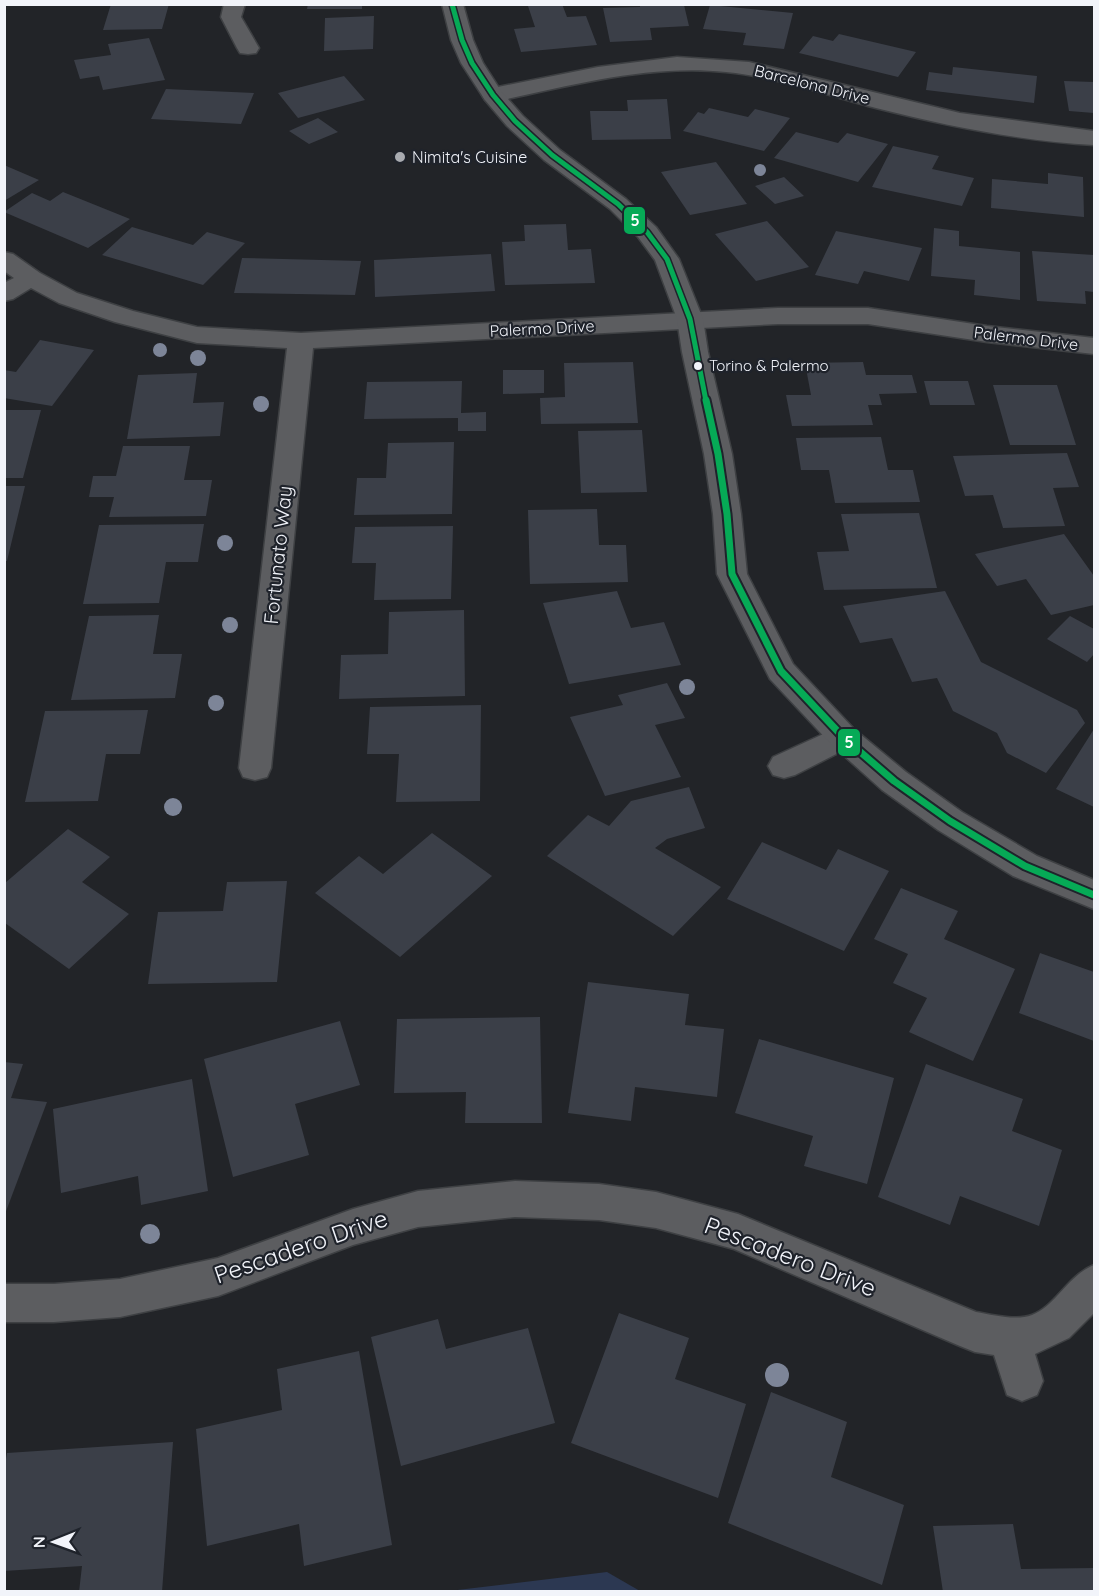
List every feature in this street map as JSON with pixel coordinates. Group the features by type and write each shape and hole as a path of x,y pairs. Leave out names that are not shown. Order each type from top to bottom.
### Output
{"street":[{"path":"235,4 231,17 248,48"},
{"path":"452,4 462,40 472,63 493,95 515,121 552,155 618,204 647,232 667,259 690,320 718,454 727,514 732,574 781,671 843,737 894,781 950,821 1025,866 1095,895"},
{"name":"Barcelona Drive","path":"493,95 651,64 704,64 756,69 804,79 946,118 987,126 1095,138"},
{"name":"Palermo Drive","path":"4,259 31,278 68,298 124,317 197,335 301,341 778,316 868,316 987,334 1095,346"},
{"path":"4,294 31,278"},
{"name":"Fortunato Way","path":"255,768 301,341"},
{"path":"784,766 843,737"},
{"name":"Pescadero Drive","path":"4,1303 54,1303 120,1298 218,1277 353,1227 418,1209 515,1199 599,1202 656,1210 738,1232 975,1332 1010,1339 1033,1337 1058,1323 1095,1284"},
{"path":"1010,1339 1022,1381"}],"shaded area":[{"path":"607,1572 640,1591 449,1591"}],"building":[{"path":"111,4 169,4 162,29 103,30"},
{"path":"308,4 362,4 362,9 307,9"},
{"path":"562,4 567,17 586,16 597,45 521,52 514,29 535,27 528,6"},
{"path":"640,5 684,5 689,26 650,28 652,40 610,42 603,8 640,7"},
{"path":"710,5 793,13 784,49 743,45 746,33 703,29"},
{"path":"374,16 373,49 324,51 325,18"},
{"path":"839,34 916,52 898,77 799,53 813,36 833,41"},
{"path":"149,38 165,80 103,90 99,76 80,79 74,60 111,55 108,44"},
{"path":"953,67 1037,76 1034,103 926,90 929,72 952,75"},
{"path":"344,76 365,100 298,118 278,93"},
{"path":"1064,81 1094,82 1094,113 1069,111"},
{"path":"166,89 254,93 241,124 151,119"},
{"path":"667,99 671,139 592,140 590,111 628,111 627,100"},
{"path":"709,108 748,117 755,109 790,118 764,151 683,131 698,112 704,114"},
{"path":"318,118 338,132 309,144 289,131"},
{"path":"796,132 838,143 847,133 888,144 858,182 774,158"},
{"path":"893,146 939,156 932,169 974,178 962,206 872,187"},
{"path":"716,162 747,204 690,215 661,172"},
{"path":"4,165 39,180 4,201"},
{"path":"1048,173 1083,177 1084,217 991,208 992,179 1048,184"},
{"path":"784,177 804,196 775,204 755,186"},
{"path":"63,192 130,219 88,248 4,212 32,193 50,201"},
{"path":"767,221 809,267 756,281 715,234"},
{"path":"566,224 568,250 591,249 595,283 505,285 502,242 525,241 524,225"},
{"path":"132,227 193,245 207,232 245,243 203,285 102,255"},
{"path":"934,228 959,231 959,246 1020,252 1020,300 974,295 975,280 931,276"},
{"path":"836,231 922,248 909,281 864,271 858,284 815,275"},
{"path":"1032,251 1094,255 1094,292 1085,291 1086,304 1037,301"},
{"path":"491,254 495,291 375,297 374,260"},
{"path":"242,258 361,261 355,295 234,293"},
{"path":"40,340 94,350 52,406 4,398 4,370 16,372"},
{"path":"633,362 638,423 541,424 540,398 565,397 564,363"},
{"path":"863,362 866,375 912,375 917,393 879,394 882,405 868,405 873,425 792,426 786,395 811,395 805,363"},
{"path":"503,370 544,370 544,393 503,394"},
{"path":"197,373 193,403 224,402 220,436 127,439 138,375"},
{"path":"462,381 461,413 486,412 486,431 458,431 458,418 364,419 367,382"},
{"path":"924,381 968,381 975,405 930,405"},
{"path":"993,385 1057,385 1076,445 1010,445"},
{"path":"4,410 41,410 23,478 4,478"},
{"path":"642,430 647,492 581,493 578,431"},
{"path":"881,437 888,470 913,470 920,502 835,503 829,470 801,470 796,438"},
{"path":"454,442 452,514 354,515 357,478 386,478 388,443"},
{"path":"123,446 190,446 184,480 212,480 206,516 109,517 114,497 89,497 93,476 116,476"},
{"path":"1067,453 1079,487 1053,488 1065,526 1003,528 993,495 965,496 953,456"},
{"path":"4,486 25,486 7,561 4,561"},
{"path":"597,509 599,545 626,545 628,582 530,584 528,510"},
{"path":"919,513 937,588 824,590 817,552 849,551 841,514"},
{"path":"204,524 198,562 166,562 159,603 83,604 99,525"},
{"path":"453,526 451,599 374,600 376,563 352,563 355,527"},
{"path":"1064,534 1094,576 1094,605 1051,615 1026,579 997,586 975,554"},
{"path":"617,591 631,628 664,622 681,665 569,684 543,603"},
{"path":"945,591 981,662 1077,710 1085,723 1046,773 1007,753 997,733 953,711 937,678 912,682 892,638 860,643 843,606"},
{"path":"464,610 465,696 339,699 341,655 388,654 389,612"},
{"path":"159,615 153,654 182,654 175,698 71,700 89,616"},
{"path":"1070,616 1094,629 1094,654 1087,662 1047,639"},
{"path":"667,683 685,718 655,725 681,777 605,796 570,717 623,705 618,695"},
{"path":"481,705 480,801 396,802 399,754 367,754 370,707"},
{"path":"148,710 140,754 106,754 98,801 25,802 45,711"},
{"path":"1094,729 1094,807 1056,789"},
{"path":"689,787 705,828 667,839 655,848 721,887 673,936 547,856 588,815 609,826 631,801"},
{"path":"68,829 110,857 82,882 129,914 69,969 5,923 5,883"},
{"path":"432,833 492,876 400,957 315,893 359,856 383,874"},
{"path":"762,842 826,870 838,849 889,871 844,951 727,899"},
{"path":"287,881 277,982 148,984 158,912 223,911 227,882"},
{"path":"901,888 958,911 944,939 1015,969 973,1061 909,1032 927,998 893,983 908,954 874,939"},
{"path":"1040,953 1094,972 1094,1041 1019,1013"},
{"path":"588,982 689,994 685,1025 724,1029 717,1097 635,1087 631,1121 568,1113"},
{"path":"540,1017 542,1123 465,1123 466,1092 394,1093 397,1019"},
{"path":"340,1021 360,1085 295,1104 309,1155 233,1177 204,1059"},
{"path":"759,1039 894,1078 867,1184 804,1166 813,1136 735,1113"},
{"path":"4,1062 23,1064 11,1098 47,1102 5,1214"},
{"path":"926,1064 1023,1099 1012,1131 1062,1150 1039,1226 960,1196 950,1225 878,1197"},
{"path":"192,1079 208,1191 141,1205 138,1176 61,1193 53,1109"},
{"path":"619,1313 689,1338 675,1379 746,1404 718,1498 571,1443"},
{"path":"438,1319 446,1349 528,1328 555,1423 401,1466 371,1337"},
{"path":"359,1351 392,1545 304,1566 299,1524 207,1546 196,1429 282,1410 277,1369"},
{"path":"771,1392 847,1422 831,1477 904,1505 882,1585 728,1523"},
{"path":"173,1442 162,1592 79,1592 82,1566 4,1571 4,1471 7,1453"},
{"path":"1013,1524 1021,1569 1094,1568 1094,1592 943,1592 933,1526"}],"transit line":[{"name":"5","path":"452,4 462,40 472,63 493,95 515,121 552,155 618,204 647,232 667,259 690,319 695,352 718,454 727,514 732,574 781,671 843,737 894,781 950,821 1025,866 1094,895"}],"place":[{"name":"Nimita's Cuisine","path":"400,157"},
{"name":"Torino & Palermo","path":"698,366"}]}
